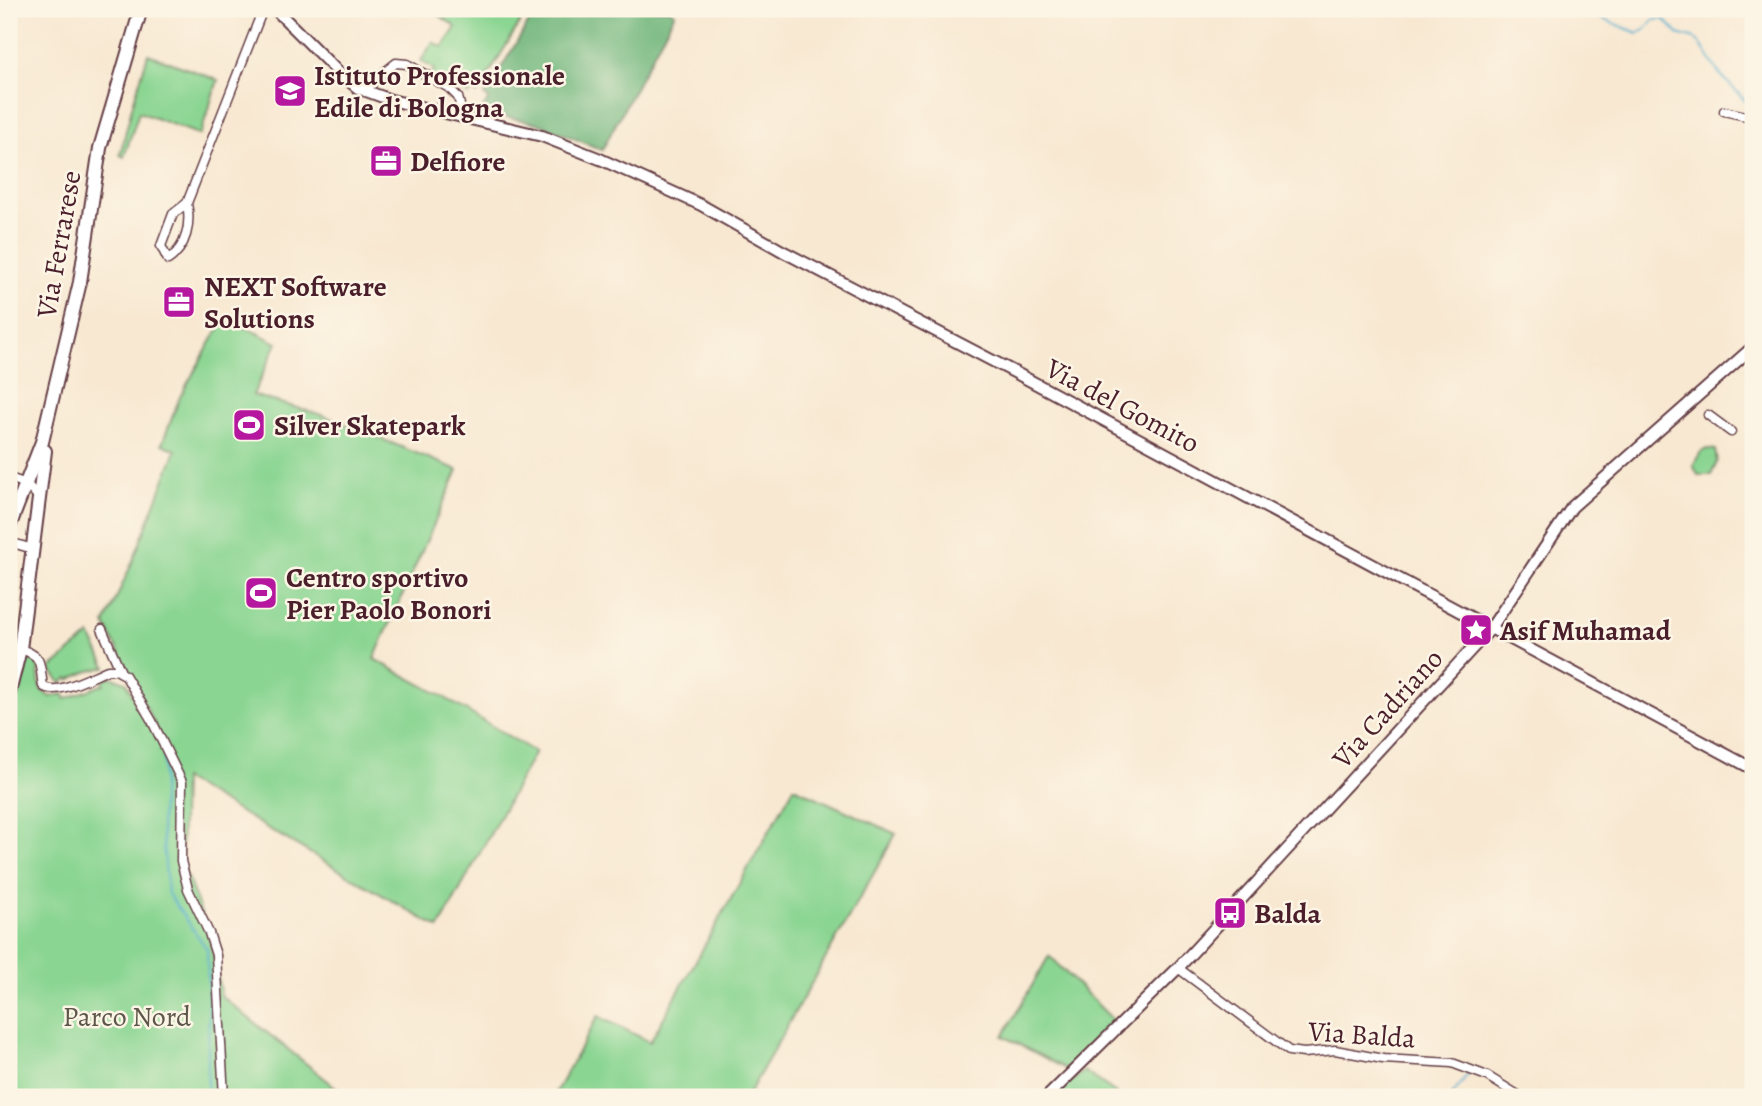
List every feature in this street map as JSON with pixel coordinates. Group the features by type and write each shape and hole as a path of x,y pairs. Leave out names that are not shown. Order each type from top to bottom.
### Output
{"main road":[{"name":"Via Ferrarese","path":"9,527 42,442 80,282 100,148 141,9"},
{"path":"9,691 20,649 49,409"},
{"path":"9,675 9,691"}],"street":[{"path":"187,203 190,221 178,253 168,260 161,246 173,214 187,203 263,9"},
{"name":"Via del Gomito","path":"275,9 339,74 365,92 524,131 569,146 701,205 784,252 1753,769"},
{"path":"365,92 396,63 407,64 449,88 458,97 460,106 457,115"},
{"path":"1724,111 1753,120"},
{"name":"Via Cadriano","path":"1047,1097 1178,968 1490,628 1572,507 1753,347"},
{"path":"1708,415 1731,432"},
{"path":"9,478 27,484 39,498"},
{"path":"9,542 33,549"},
{"path":"102,629 121,672 135,689 182,782 181,861 188,889 209,933 216,955 224,1097"},
{"path":"20,649 31,652 38,658 43,686 50,691 108,670 121,672"},
{"name":"Via Balda","path":"1178,968 1289,1051 1304,1053 1335,1049 1383,1059 1451,1063 1487,1076 1521,1097"}],"green space":[{"path":"430,9 528,9 477,94 471,91 469,95 431,75 434,69 421,61 433,42 443,47 456,27"},
{"path":"537,9 669,9 675,13 602,150 537,123 480,112 489,99 484,96"},
{"path":"148,54 218,80 200,135 139,112 124,157 120,155"},
{"name":"Centro sportivo Pier Paolo Bonori","path":"225,317 277,343 253,395 325,416 458,470 374,659 535,752 439,928 183,779 181,861 209,933 221,996 348,1097 9,1097 9,718 27,658 34,660 38,667 40,689 50,697 63,694 66,699 104,684 103,679 111,677 126,682 141,712 143,711 165,745 105,624 176,450 162,444 180,397"},
{"path":"1707,449 1715,450 1717,462 1711,475 1698,475 1693,465 1701,452"},
{"path":"90,635 106,667 69,680 68,678 61,683 50,669"},
{"path":"794,787 896,834 747,1097 553,1097 598,1016 650,1042"},
{"path":"1049,956 1115,1022 1066,1069 1003,1036"},
{"path":"1084,1071 1122,1097 1053,1097"}],"waterway":[{"path":"1577,9 1638,33 1645,30 1653,20 1664,19 1678,34 1700,43 1718,72 1753,109"},
{"path":"164,754 161,824 168,894 207,949 207,1097"},
{"path":"1451,1097 1469,1073"}],"place":[{"name":"Istituto Professionale Edile di Bologna","path":"290,91"},
{"name":"Delfiore","path":"386,161"},
{"name":"NEXT Software Solutions","path":"179,302"},
{"name":"Silver Skatepark","path":"249,425"},
{"name":"Centro sportivo Pier Paolo Bonori","path":"261,593"},
{"name":"Asif Muhamad","path":"1476,630"},
{"name":"Balda","path":"1230,913"}],"park label":[{"name":"Parco Nord","path":"127,1016"}]}
